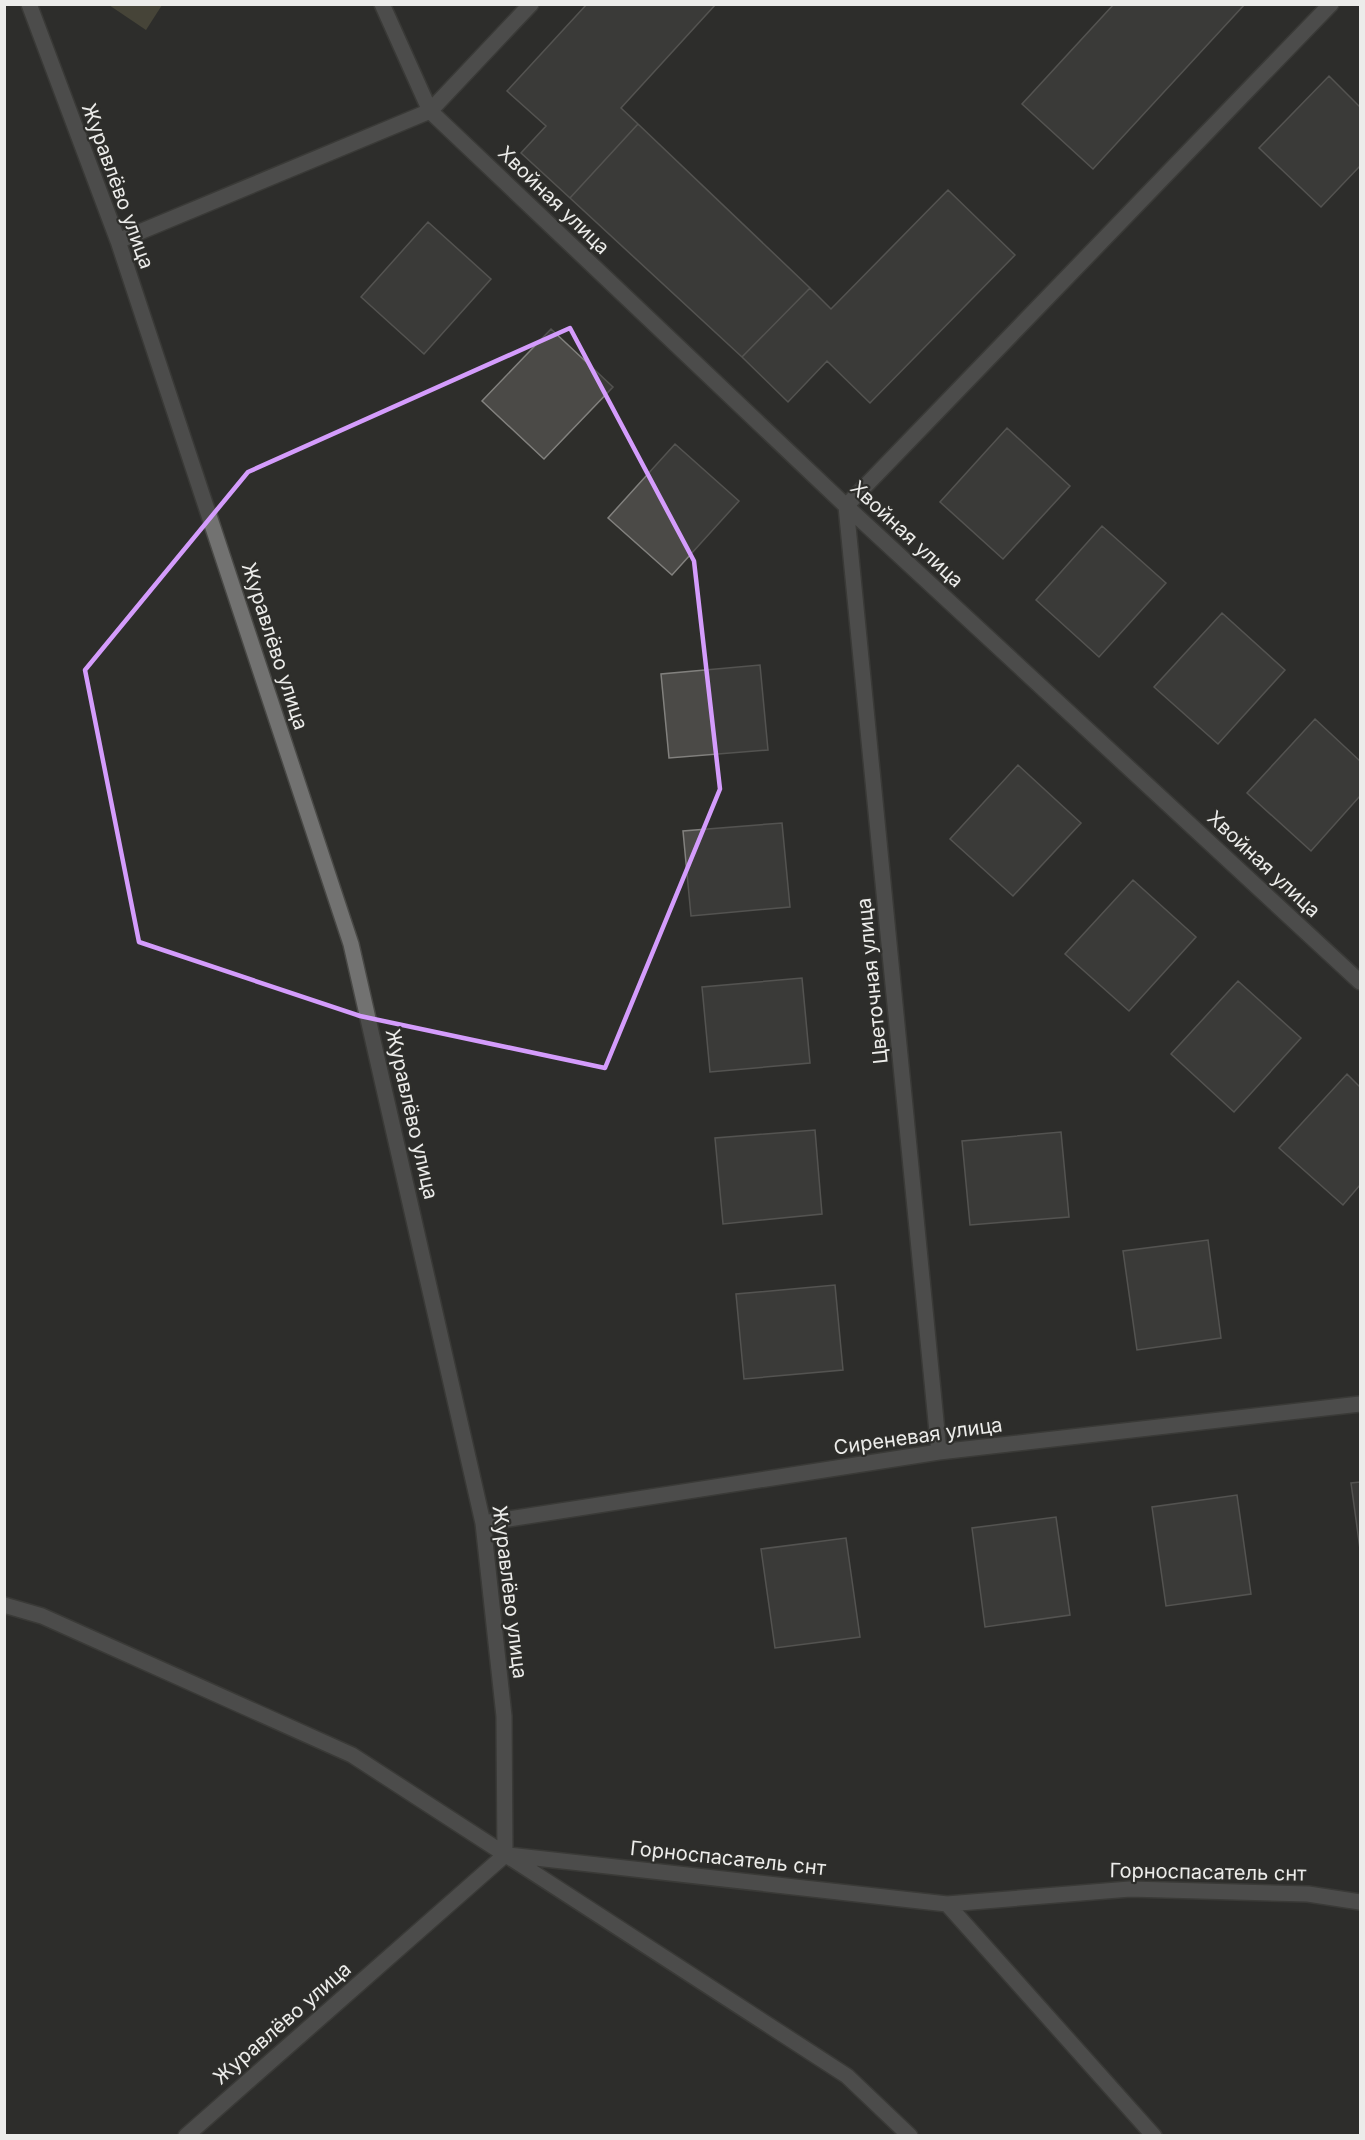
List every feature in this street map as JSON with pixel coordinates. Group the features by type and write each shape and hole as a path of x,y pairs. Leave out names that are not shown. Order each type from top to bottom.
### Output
{"street":[{"name":"Журавлёво улица","path":"29,4 118,241 351,944 483,1523 504,1716 505,1855 186,2136"},
{"path":"382,4 430,111"},
{"path":"118,241 430,111 531,4"},
{"path":"846,506 1331,4"},
{"name":"Хвойная улица","path":"430,111 846,506 1360,982"},
{"name":"Цветочная улица","path":"846,506 939,1452"},
{"name":"Сиреневая улица","path":"483,1523 939,1452 1360,1404"},
{"path":"4,1605 42,1616 352,1755 848,2076 910,2136"},
{"name":"Горноспасатель снт","path":"505,1855 947,1904 1130,1889 1308,1894 1360,1902"},
{"path":"947,1904 1154,2136"}],"highlighted area":[{"path":"570,328 694,561 720,789 605,1068 360,1016 139,942 85,670 248,472"}],"shaded area":[{"path":"109,5 162,5 146,30"}],"building":[{"path":"587,4 716,4 621,108 638,124 570,198 521,153 546,126 507,91"},
{"path":"1114,4 1245,4 1093,169 1022,104"},
{"path":"1329,76 1360,107 1360,166 1321,207 1259,148"},
{"path":"638,124 810,288 742,357 570,198"},
{"path":"948,190 1015,255 870,403 827,361 788,402 742,357 810,288 831,309"},
{"path":"428,222 491,279 424,354 361,297"},
{"path":"551,329 613,387 544,459 482,401"},
{"path":"1007,428 1070,486 1003,559 940,502"},
{"path":"675,444 739,501 672,575 608,518"},
{"path":"1102,526 1166,583 1099,657 1036,600"},
{"path":"1222,613 1285,670 1218,744 1154,687"},
{"path":"760,665 768,750 669,758 661,674"},
{"path":"1315,719 1360,761 1360,796 1311,851 1247,793"},
{"path":"1018,765 1081,823 1013,896 950,839"},
{"path":"782,823 790,907 691,916 683,831"},
{"path":"1133,880 1196,937 1129,1011 1065,954"},
{"path":"802,978 810,1063 710,1072 702,987"},
{"path":"1238,981 1301,1038 1234,1112 1171,1054"},
{"path":"1347,1074 1360,1087 1360,1185 1343,1205 1279,1148"},
{"path":"815,1130 822,1214 723,1224 715,1138"},
{"path":"1061,1132 1069,1217 970,1225 962,1141"},
{"path":"1208,1240 1221,1338 1137,1350 1123,1251"},
{"path":"835,1285 843,1370 744,1379 736,1294"},
{"path":"1360,1482 1360,1549 1351,1483"},
{"path":"1237,1495 1251,1594 1166,1606 1152,1507"},
{"path":"1056,1517 1070,1615 985,1627 972,1528"},
{"path":"846,1538 860,1637 775,1648 761,1549"}]}
